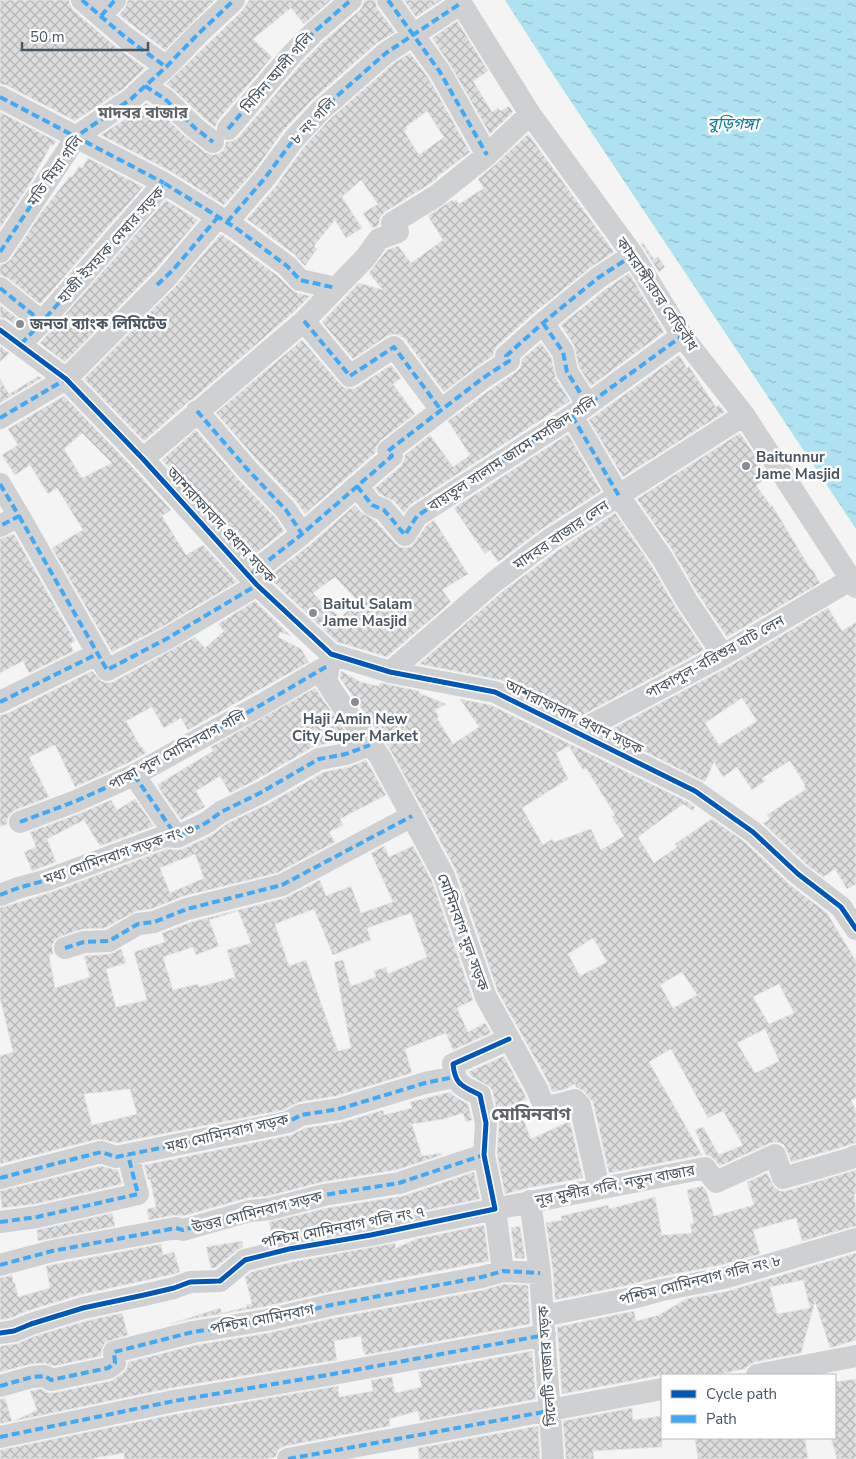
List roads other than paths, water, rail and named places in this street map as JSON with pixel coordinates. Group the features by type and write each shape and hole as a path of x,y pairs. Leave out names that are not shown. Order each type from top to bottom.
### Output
{"street":[{"path":"82,0 108,8 125,37 166,67"},
{"name":"মতি মিয়া গলি","path":"0,252 77,136 131,99 234,0"},
{"name":"মিসিন আলী গলি","path":"145,86 165,99 195,128 220,135 271,81 292,53 351,0"},
{"path":"388,0 440,72 487,155"},
{"name":"৮ নং গলি","path":"0,418 66,379 265,178 294,139 321,110 386,53 460,2"},
{"name":"কামরাঙ্গীরচর বেড়িবাঁধ","path":"460,2 530,114 633,255 682,336 744,415 853,584"},
{"path":"0,96 164,183"},
{"path":"143,459 304,321 366,257 379,239 398,232 392,223 436,196 487,155 530,114"},
{"name":"হাজী ইসহাক মেম্বার সড়ক","path":"21,344 164,183 222,220 287,266 300,280 336,288"},
{"path":"0,484 9,521 107,670 168,638 253,580 302,534 392,456 388,451 483,378 509,361 506,356 543,323 598,278 633,255"},
{"path":"0,288 42,322"},
{"path":"304,321 350,376 394,347 441,410"},
{"path":"543,323 563,352 567,372 580,411 619,496 662,558 723,655"},
{"name":"আশরাফাবাদ প্রধান সড়ক","path":"0,330 66,379 330,660 495,692 695,791 753,832 798,874 849,903 856,928"},
{"name":"বায়তুল সালাম জামে মসজিদ গলি","path":"357,486 372,505 384,510 405,535 417,516 580,411 682,336"},
{"path":"197,411 247,469 286,510 302,534"},
{"name":"মাদবর বাজার লেন","path":"390,672 502,576 549,540 744,415"},
{"name":"পাকাপুল-বরিশুর ঘাট লেন","path":"578,732 853,584"},
{"path":"0,702 98,654"},
{"name":"মোমিনবাগ মূল সড়ক","path":"330,660 326,681 343,708 380,757 444,876 486,997 542,1101 552,1106 575,1100 580,1104 599,1188"},
{"name":"পাকা পুল মোমিনবাগ গলি","path":"20,822 76,801 134,775 261,705 330,660"},
{"name":"মধ্য মোমিনবাগ সড়ক নং ৩","path":"0,895 165,836 177,837 206,823 221,812 260,793 319,759 346,754 370,745"},
{"path":"134,775 177,837"},
{"path":"65,948 84,942 109,941 138,924 154,922 187,909 282,885 412,816"},
{"path":"503,1271 495,1209 484,1155 486,1123 480,1095 464,1087 454,1077 453,1064 509,1039"},
{"name":"মধ্য মোমিনবাগ সড়ক","path":"0,1178 101,1152 116,1157 288,1122 301,1115 338,1109 425,1083 454,1077"},
{"path":"0,1222 37,1217 138,1194 128,1155"},
{"name":"উত্তর মোমিনবাগ সড়ক","path":"0,1264 80,1245 176,1228 183,1230 250,1211 270,1209 324,1195 398,1182 484,1155"},
{"name":"নূর মুন্সীর গলি, নতুন বাজার","path":"495,1209 705,1168 716,1182 775,1156 782,1178 856,1156"},
{"path":"530,1201 540,1273"},
{"name":"পশ্চিম মোমিনবাগ গলি নং ৭","path":"0,1333 14,1331 83,1308 159,1292 190,1282 220,1281 245,1260 289,1249 371,1235 495,1209"},
{"name":"পশ্চিম মোমিনবাগ গলি নং ৮","path":"0,1437 174,1401 332,1374 544,1326 632,1298 724,1278 856,1239"},
{"name":"পশ্চিম মোমিনবাগ","path":"0,1386 32,1377 45,1376 51,1380 108,1368 115,1363 114,1352 193,1332 266,1320 331,1305 482,1277 503,1271 540,1273"},
{"name":"সিলেটি বাজার সড়ক","path":"540,1273 553,1459"},
{"path":"762,1374 856,1356"},
{"path":"288,1459 661,1390"}],"water":[{"name":"বুড়িগঙ্গা","path":"505,0 856,0 856,529 552,73"}],"place":[{"name":"জনতা ব্যাংক লিমিটেড","path":"20,324"},
{"name":"Baitunnur Jame Masjid","path":"746,466"},
{"name":"Baitul Salam Jame Masjid","path":"313,613"},
{"name":"Haji Amin New City Super Market","path":"355,702"}],"district":[{"name":"মাদবর বাজার","path":"143,112"},
{"name":"মোমিনবাগ","path":"531,1114"}]}
